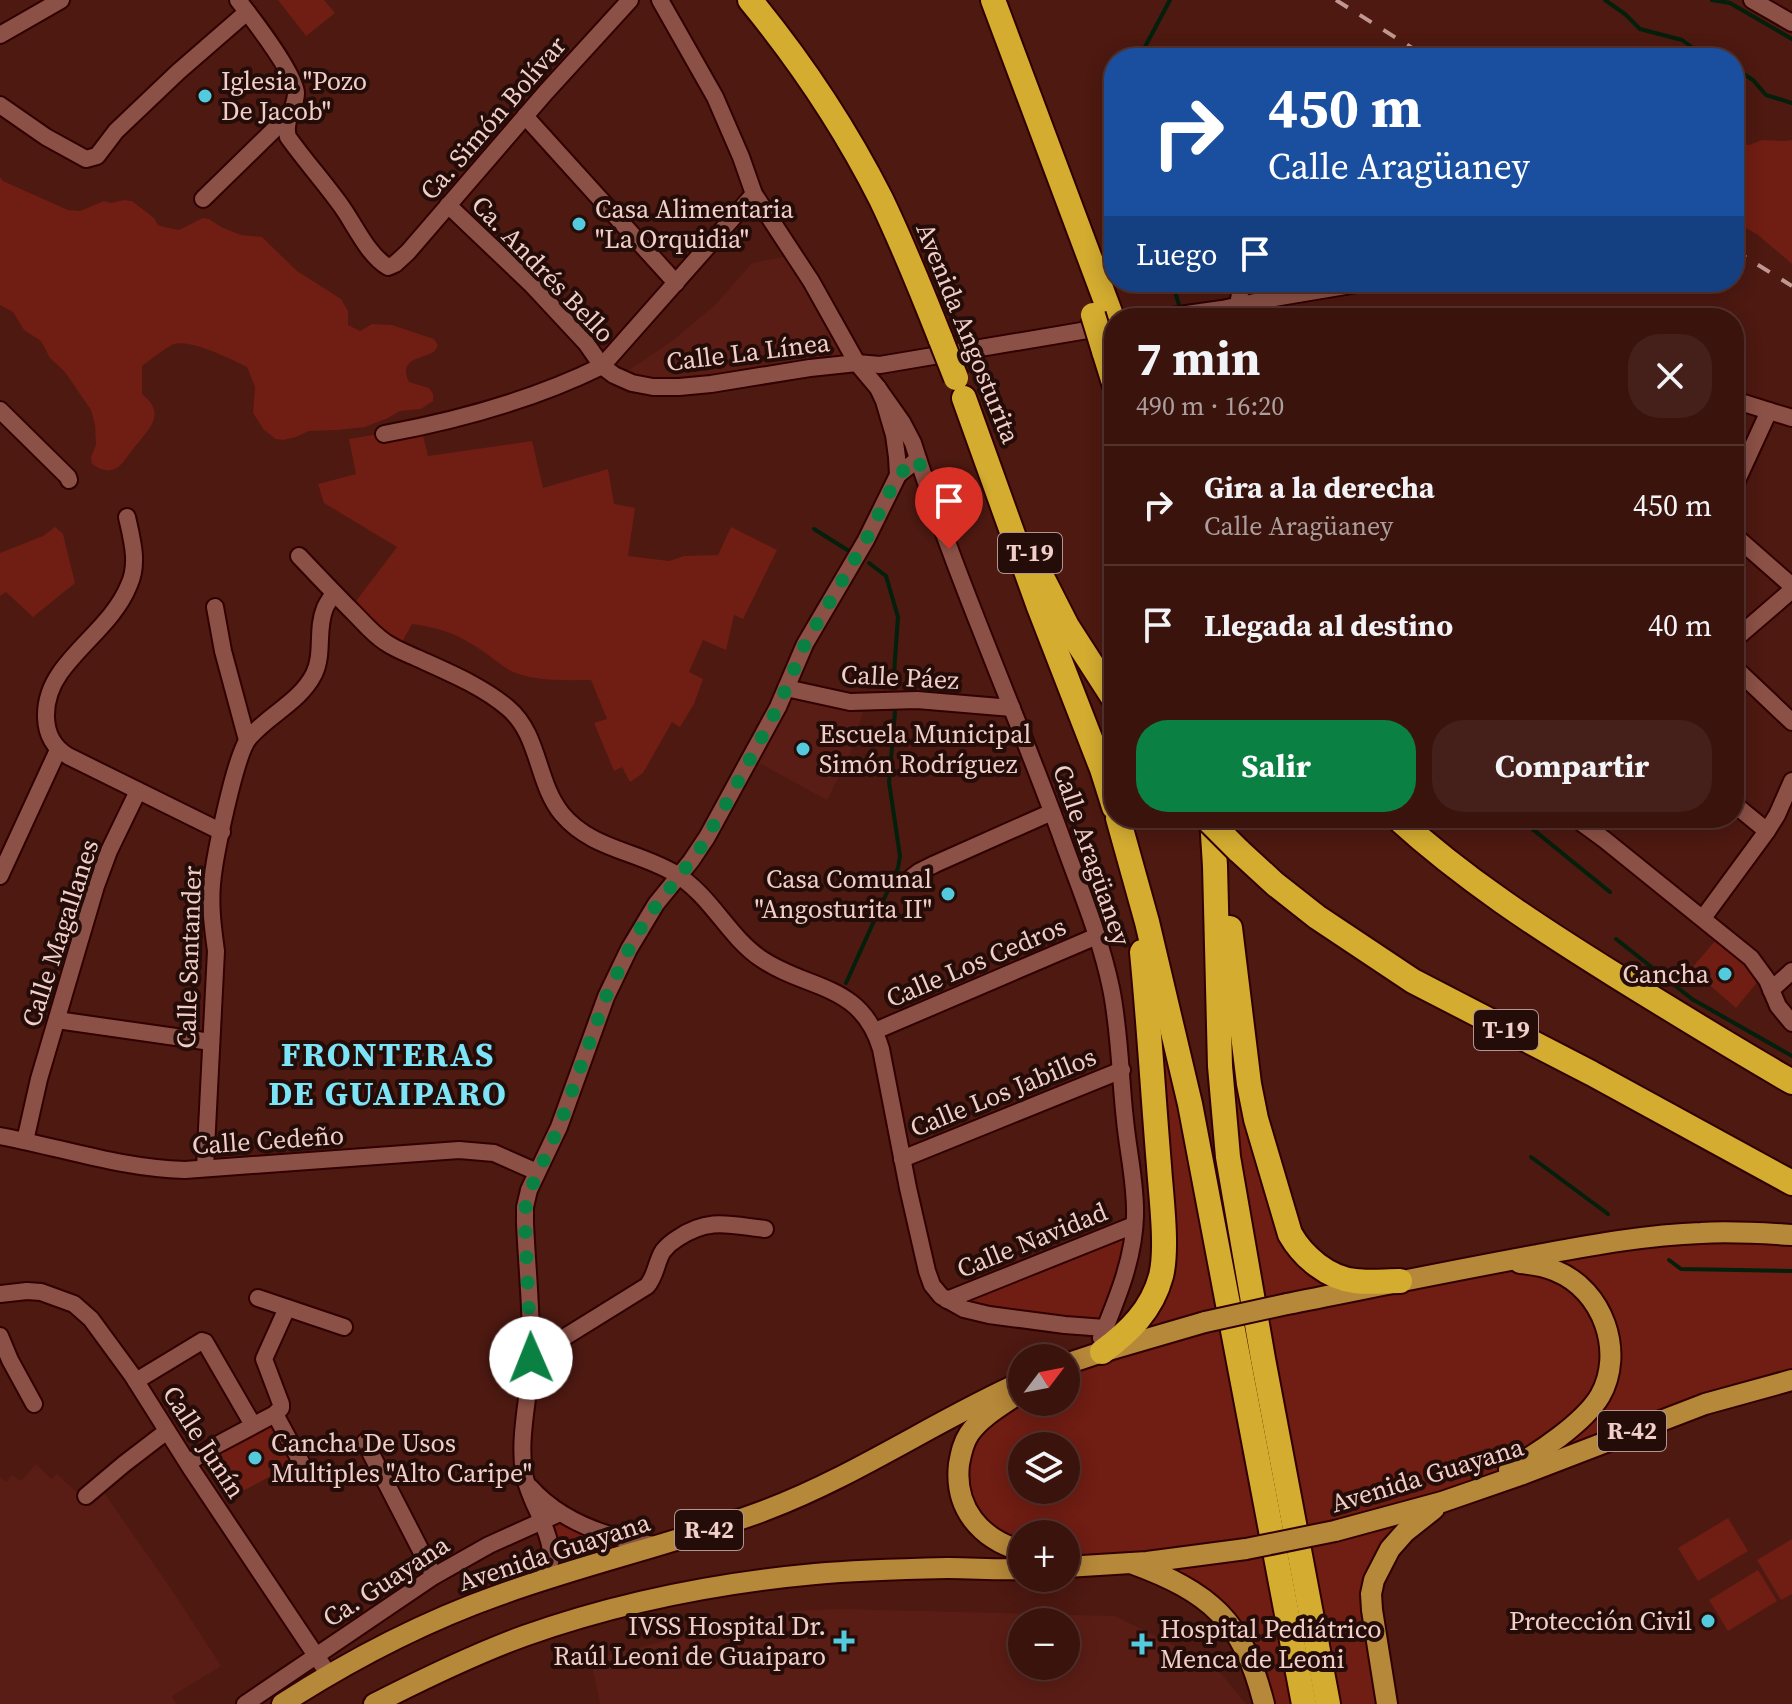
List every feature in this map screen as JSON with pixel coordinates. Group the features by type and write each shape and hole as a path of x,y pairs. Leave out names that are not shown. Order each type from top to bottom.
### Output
{"highway":[{"name":"Avenida Angosturita","path":"750,0 832,112 881,200 1027,546 1075,638 1104,683"},
{"path":"993,0 1104,315"},
{"path":"960,388 1104,775"},
{"path":"1121,828 1147,922 1190,1104 1304,1704"},
{"path":"1211,828 1220,1066 1228,1157 1328,1704"},
{"path":"1212,828 1229,913 1249,1084 1256,1119 1290,1234 1296,1246 1333,1275 1354,1281 1400,1281"},
{"name":"T-19","path":"1219,828 1275,884 1317,917 1413,981 1591,1073 1792,1183"},
{"path":"1409,828 1456,869 1509,908 1792,1082"},
{"path":"1098,1346 1121,1338 1146,1310 1158,1284 1163,1260 1162,1205 1146,994 1133,870"}],"main road":[{"path":"1080,1357 1098,1346 1503,1261 1610,1243 1699,1233 1792,1235"},
{"path":"1475,1491 1520,1464 1583,1416 1601,1394 1610,1368 1611,1348 1603,1316 1584,1291 1556,1271 1503,1261"},
{"name":"Avenida Guayana","path":"1080,1566 1246,1549 1335,1531 1442,1502 1705,1404 1792,1380"},
{"name":"Avenida Guayana","path":"282,1704 379,1647 499,1595 731,1523 798,1497 1008,1389"},
{"path":"1008,1401 970,1432 964,1444 958,1476 963,1503 971,1518 979,1528 1008,1545"},
{"path":"1387,1704 1372,1610 1374,1580 1390,1549 1405,1532 1442,1502"},
{"path":"1080,1561 1107,1565"},
{"path":"1131,1563 1174,1579 1216,1607 1238,1635 1264,1704"},
{"name":"R-42","path":"374,1704 523,1636 647,1600 813,1574 946,1568 1008,1569"}],"street":[{"path":"0,35 61,0"},
{"name":"Ca. Simón Bolívar","path":"289,115 286,128 288,137 370,248 386,267 391,267 408,252 630,0"},
{"path":"660,0 715,97 754,194 811,281 857,363 874,383 889,413 898,475"},
{"path":"1752,0 1792,23"},
{"path":"0,105 46,137 86,159 97,156 116,131 242,6 291,80 296,95 289,115 203,199"},
{"path":"525,116 676,283"},
{"path":"384,434 522,400 602,366 754,194"},
{"name":"Ca. Andrés Bello","path":"448,205 532,285 586,343 602,366"},
{"path":"1237,308 1314,292"},
{"path":"874,383 1104,328"},
{"name":"Calle La Línea","path":"602,366 623,380 663,388 857,363 880,365 1104,328"},
{"name":"Calle Aragüaney","path":"874,383 909,433 964,590 1052,812 1097,936 1111,987 1118,1026 1134,1191 1134,1225 1122,1288 1098,1346"},
{"path":"1744,403 1792,418"},
{"path":"0,410 69,480"},
{"path":"1744,465 1769,411"},
{"path":"540,1581 549,1569 552,1553 526,1483 523,1460 531,1358 525,1207 529,1190 559,1127 596,1022 646,919 707,837 778,707 805,644 866,540 898,475 918,459"},
{"path":"127,517 135,560 129,585 116,607 58,676 49,700 48,737 58,750 222,832"},
{"path":"1744,544 1792,588 1744,631"},
{"path":"299,556 384,642 454,675 508,708 528,732 551,798 561,813 583,834 679,876 698,891 758,957 822,987 864,1013 881,1049 927,1271 932,1285 947,1300 964,1309 989,1315 1065,1325 1098,1346"},
{"name":"Calle Santander","path":"205,1168 216,951 211,920 212,882 222,832 238,761 247,740 281,710 316,671 322,617 334,593"},
{"path":"215,607 223,651 247,740"},
{"path":"1744,676 1792,722"},
{"name":"Calle Páez","path":"786,688 850,702 917,700 1012,708"},
{"path":"0,876 58,750"},
{"path":"1703,918 1767,831 1792,781"},
{"name":"Calle Magallanes","path":"25,1141 39,1079 96,886 138,791"},
{"path":"907,881 935,864 1052,812"},
{"path":"1744,812 1767,831"},
{"path":"1589,828 1751,958 1761,970 1778,1006 1792,1023"},
{"name":"Calle Los Cedros","path":"875,1031 1097,936"},
{"path":"1771,990 1792,971"},
{"path":"57,1020 211,1042"},
{"name":"Calle Los Jabillos","path":"902,1159 1122,1070"},
{"name":"Calle Cedeño","path":"0,1136 119,1164 167,1169 459,1150 494,1153 537,1172"},
{"path":"531,1358 647,1286 663,1251 686,1232 712,1224 765,1229"},
{"name":"Calle Navidad","path":"947,1300 1134,1225"},
{"name":"Calle Junín","path":"0,1294 41,1292 83,1310 91,1319 136,1381 329,1675"},
{"path":"258,1298 344,1327"},
{"path":"188,1463 281,1408 264,1359 287,1308"},
{"path":"0,1336 34,1404"},
{"path":"136,1381 205,1342 253,1425"},
{"path":"275,1414 302,1464"},
{"path":"86,1496 167,1431"},
{"path":"365,1442 434,1576"},
{"path":"526,1483 560,1513 588,1527 633,1542 657,1546"},
{"name":"Ca. Guayana","path":"245,1704 434,1576 489,1545 560,1513"}],"shaded area":[{"path":"278,0 324,0 335,13 306,36"},
{"path":"1762,140 1792,140 1792,264 1744,227 1744,144"},
{"path":"0,177 68,210 80,211 104,201 132,201 164,227 179,230 203,218 241,235 262,237 297,271 341,299 348,311 348,325 360,331 372,324 392,325 434,339 438,345 435,351 413,361 406,368 409,382 429,388 433,401 421,409 400,411 365,427 309,431 296,437 276,439 264,430 253,413 255,387 247,367 200,347 174,344 142,366 142,394 155,413 151,425 120,466 101,469 92,464 91,457 96,445 91,410 65,372 50,358 41,341 24,330 13,312 0,305"},
{"path":"794,255 857,363 711,384 619,377 695,322 717,303 752,263"},
{"path":"421,427 428,456 532,441 543,488 608,469 614,504 635,508 628,556 669,561 684,556 718,555 731,527 777,550 743,619 734,615 726,650 703,640 689,672 703,679 694,704 680,727 672,722 643,773 630,782 622,767 614,771 594,723 607,719 591,680 550,680 520,675 460,637 412,624 398,649 350,609 397,547 324,503 318,484 356,474 349,439"},
{"path":"55,527 63,534 75,583 33,617 6,592 0,596 0,553 43,536"},
{"name":"Escuela Municipal Simón Rodríguez","path":"786,688 866,702 850,754 827,800 750,758"},
{"path":"1214,828 1229,913 1238,1001 1290,1218 1321,1258 1368,1278 1554,1252 1792,1235 1792,1380 1442,1502 1374,1580 1387,1704 1328,1704 1235,1206"},
{"path":"1133,870 1304,1704 1264,1704 1238,1635 1174,1579 1080,1562 1080,1520 1008,1520 1008,1542 971,1518 964,1444 1008,1405 1008,1416 1080,1416 1080,1356 1155,1293 1146,994"},
{"name":"Cancha","path":"1715,941 1760,979 1736,1008 1691,969"},
{"path":"1134,1225 1105,1328 951,1303"},
{"name":"Cancha De Usos Multiples \"Alto Caripe\"","path":"274,1422 296,1463 237,1494 215,1453"},
{"path":"36,1464 51,1479 57,1474 88,1503 102,1490 221,1666 172,1696 176,1704 0,1704 0,1478 7,1482 12,1475 21,1481"},
{"path":"543,1498 559,1509 657,1546 545,1576"},
{"path":"1728,1518 1748,1551 1698,1581 1678,1548"},
{"path":"1792,1539 1792,1594 1781,1600 1757,1560"},
{"path":"1758,1570 1777,1601 1728,1631 1709,1600"},
{"name":"IVSS Hospital Dr. Raúl Leoni de Guaiparo","path":"839,1609 1008,1613 1008,1680 1080,1680 1080,1615 1115,1616 1214,1665 1246,1704 600,1704 591,1659 790,1611"}],"waterway":[{"path":"1144,48 1170,0"},
{"path":"1605,0 1640,29 1682,40 1693,48"},
{"path":"1712,0 1730,3 1792,39"},
{"path":"1744,74 1766,95 1792,103"},
{"path":"1175,292 1180,308"},
{"path":"814,529 849,551"},
{"path":"869,563 886,576 898,617 893,687"},
{"path":"846,983 898,868 900,856 889,782 895,712"},
{"path":"1531,828 1610,892"},
{"path":"1616,939 1692,999 1792,1056"},
{"path":"1531,1157 1608,1214"},
{"path":"1669,1260 1681,1269 1792,1271"}],"railway":[{"path":"1336,0 1412,48"},
{"path":"1744,256 1792,286"}],"place":[{"name":"Iglesia \"Pozo De Jacob\"","path":"205,96"},
{"name":"Casa Alimentaria \"La Orquidia\"","path":"579,224"},
{"name":"Escuela Municipal Simón Rodríguez","path":"803,749"},
{"name":"Casa Comunal \"Angosturita II\"","path":"948,894"},
{"name":"Cancha","path":"1725,974"},
{"name":"Cancha De Usos Multiples \"Alto Caripe\"","path":"255,1458"},
{"name":"Protección Civil","path":"1708,1621"},
{"name":"IVSS Hospital Dr. Raúl Leoni de Guaiparo","path":"844,1641"},
{"name":"Hospital Pediátrico Menca de Leoni","path":"1142,1644"}],"district":[{"name":"FRONTERAS DE GUAIPARO","path":"388,1074"}],"route":[{"path":"531,1358 526,1199 559,1127 606,997 629,949 656,904 707,837 778,707 817,621 866,540 898,475 918,459 949,549"}]}
